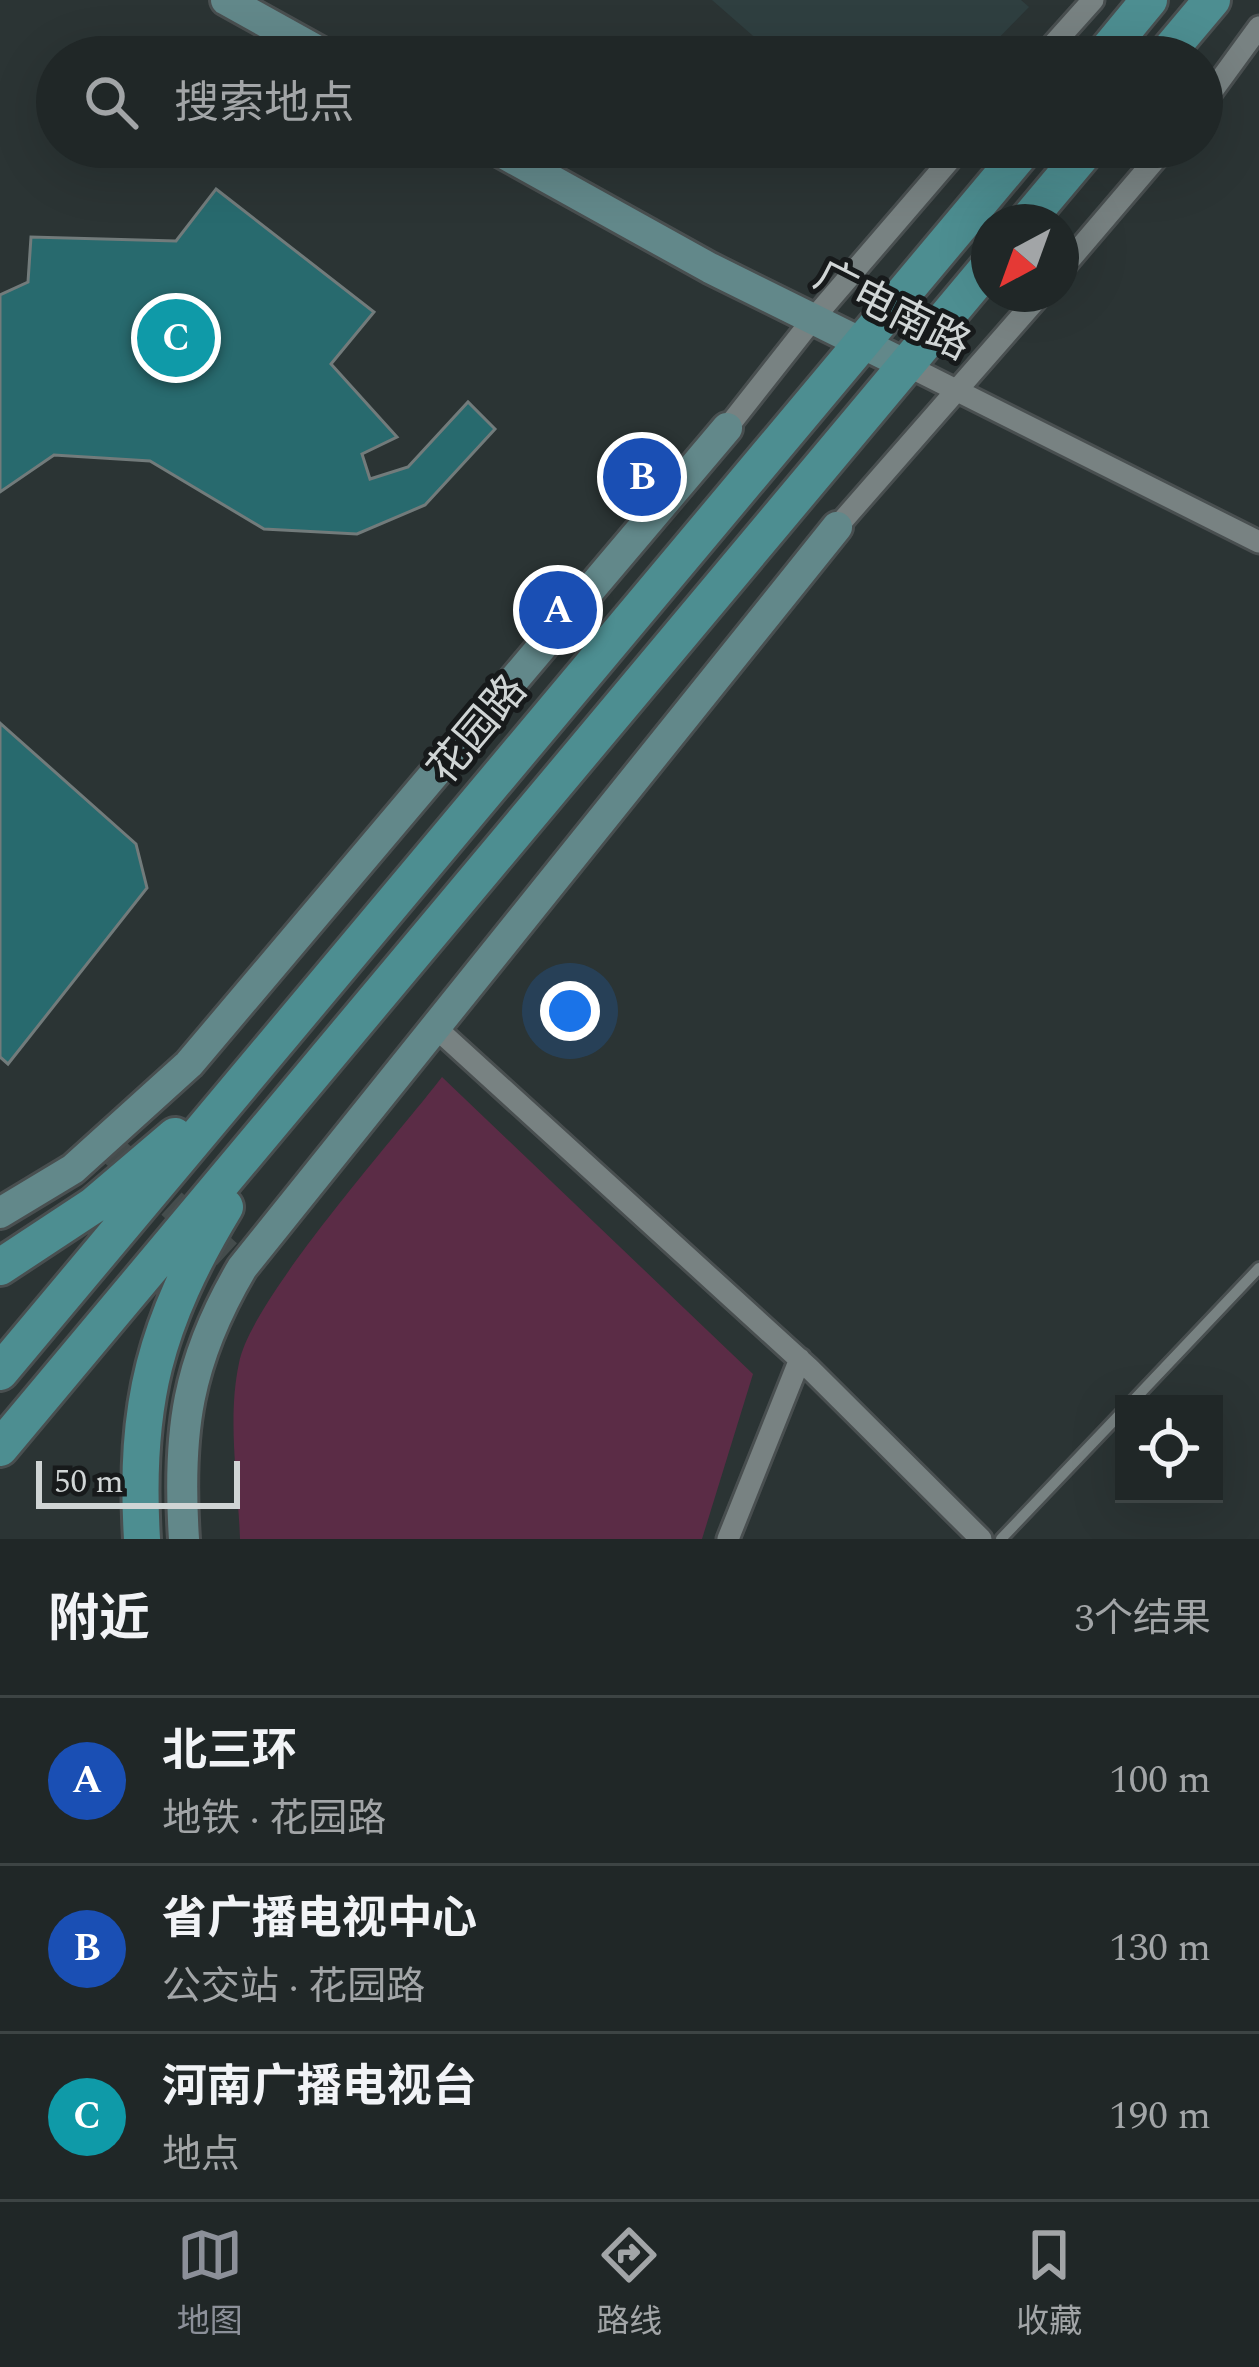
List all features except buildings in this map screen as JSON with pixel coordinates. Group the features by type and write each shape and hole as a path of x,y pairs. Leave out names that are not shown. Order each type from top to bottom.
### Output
{"main road":[{"path":"1119,36 1149,0"},
{"path":"1182,36 1212,0"},
{"name":"花园路","path":"0,1372 1008,168"},
{"path":"1041,204 1071,168"},
{"path":"0,1448 971,287"},
{"path":"0,1267 94,1205 255,1067"},
{"path":"142,1539 142,1414 165,1318 186,1272 289,1102"}],"street":[{"path":"226,0 291,36"},
{"path":"1061,36 1093,0"},
{"path":"1223,76 1259,27"},
{"name":"广电南路","path":"531,168 813,319 1259,542"},
{"path":"0,1213 73,1169 190,1064 943,168"},
{"path":"1079,249 1148,168"},
{"path":"184,1539 179,1466 189,1397 209,1324 242,1268 837,527 1026,312"},
{"path":"435,1027 800,1359 981,1539"},
{"path":"728,1539 800,1359"}],"lane":[{"path":"1138,1395 1259,1268"},
{"path":"1001,1539 1115,1420"}],"shaded area":[{"path":"712,0 1021,0 1029,7 1001,36 753,36"},
{"path":"442,1077 753,1374 702,1539 240,1539 234,1406 239,1363 249,1335 296,1260"}],"tunnel":[{"path":"105,1143 242,1268"}],"place":[{"name":"河南广播电视台","path":"176,338"},
{"name":"省广播电视中心","path":"642,477"},
{"name":"北三环","path":"558,610"}]}
